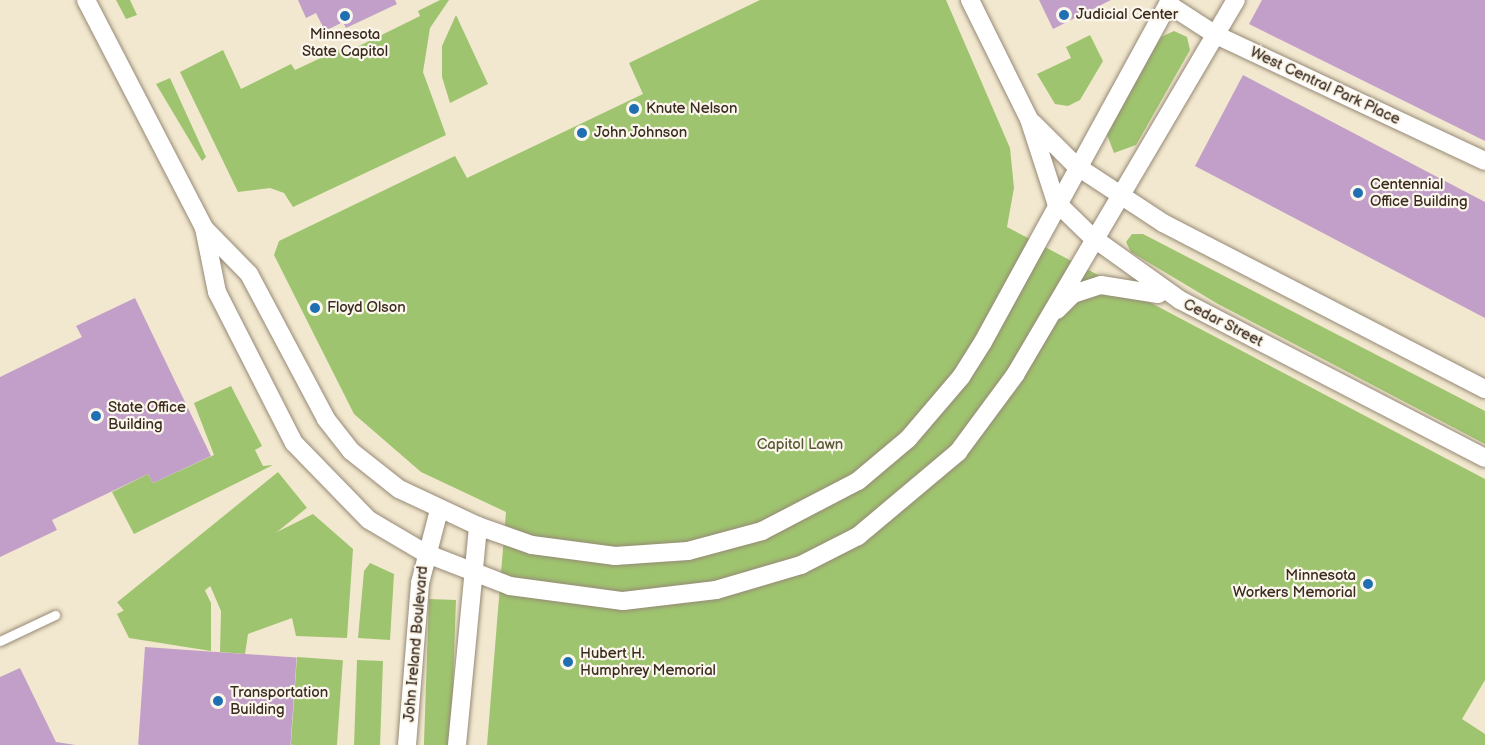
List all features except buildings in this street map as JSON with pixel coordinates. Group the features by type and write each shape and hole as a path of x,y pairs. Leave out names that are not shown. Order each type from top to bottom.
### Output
{"street":[{"path":"86,0 204,228 217,292 294,443 369,520 426,553 473,571 559,596 622,601 716,590 822,556 883,519 957,452 998,402 1092,237 1122,196 1236,0"},
{"name":"Cedar Street","path":"970,0 1029,120 1056,202 1092,237 1180,300 1485,458"},
{"path":"204,228 249,274 326,419 351,451 399,489 478,526 552,549 651,555 736,540 820,504 879,465 934,412 983,342 1075,165 1169,2"},
{"name":"West Central Park Place","path":"1169,2 1216,35 1485,161"},
{"name":"Cedar Street","path":"1029,120 1075,165 1163,223 1485,389"},
{"path":"1045,322 1073,294 1101,285 1128,286 1180,300"},
{"name":"John Ireland Boulevard","path":"407,745 426,553 440,510"},
{"path":"457,745 478,526"}],"lane":[{"path":"0,641 55,615"}],"green space":[{"path":"116,0 130,0 137,15 126,19"},
{"path":"440,0 449,0 430,28 423,72 446,135 293,207 284,193 270,188 238,192 180,72 223,50 241,89 291,64 295,70 340,49 343,54 420,16 418,11"},
{"name":"Capitol Lawn","path":"760,0 946,0 1010,148 1014,188 1007,227 1485,479 1485,680 1462,719 1485,734 1485,745 487,745 506,512 421,472 354,414 274,255 279,241 455,156 467,178 643,94 629,63"},
{"path":"456,15 488,84 450,103 442,77 442,46"},
{"path":"1174,31 1187,37 1190,50 1136,145 1114,153 1106,132 1161,37"},
{"path":"1090,35 1103,61 1080,100 1068,106 1055,104 1037,74 1071,58 1066,47"},
{"path":"170,78 206,157 202,161 156,84"},
{"path":"1132,234 1143,234 1485,411 1485,444 1218,304 1131,252 1126,242"},
{"path":"231,386 262,446 255,450 263,466 273,465 134,534 112,492 148,474 153,483 214,455 194,403"},
{"path":"278,472 307,508 146,638 117,602"},
{"path":"313,514 353,549 347,638 296,636 292,618 248,634 245,654 220,652 221,611 203,569"},
{"path":"370,563 394,574 390,640 358,638 364,571"},
{"path":"196,572 211,603 211,651 129,638 117,614"},
{"path":"429,599 456,600 451,745 424,745"},
{"path":"297,657 343,660 337,745 291,745"},
{"path":"357,660 383,661 380,745 354,745"}],"place":[{"name":"Judicial Center","path":"1064,15"},
{"name":"Minnesota State Capitol","path":"345,16"},
{"name":"Knute Nelson","path":"634,109"},
{"name":"John Johnson","path":"582,133"},
{"name":"Centennial Office Building","path":"1358,193"},
{"name":"Floyd Olson","path":"315,308"},
{"name":"State Office Building","path":"96,416"},
{"name":"Minnesota Workers Memorial","path":"1368,584"},
{"name":"Hubert H. Humphrey Memorial","path":"568,662"},
{"name":"Transportation Building","path":"218,701"}]}
